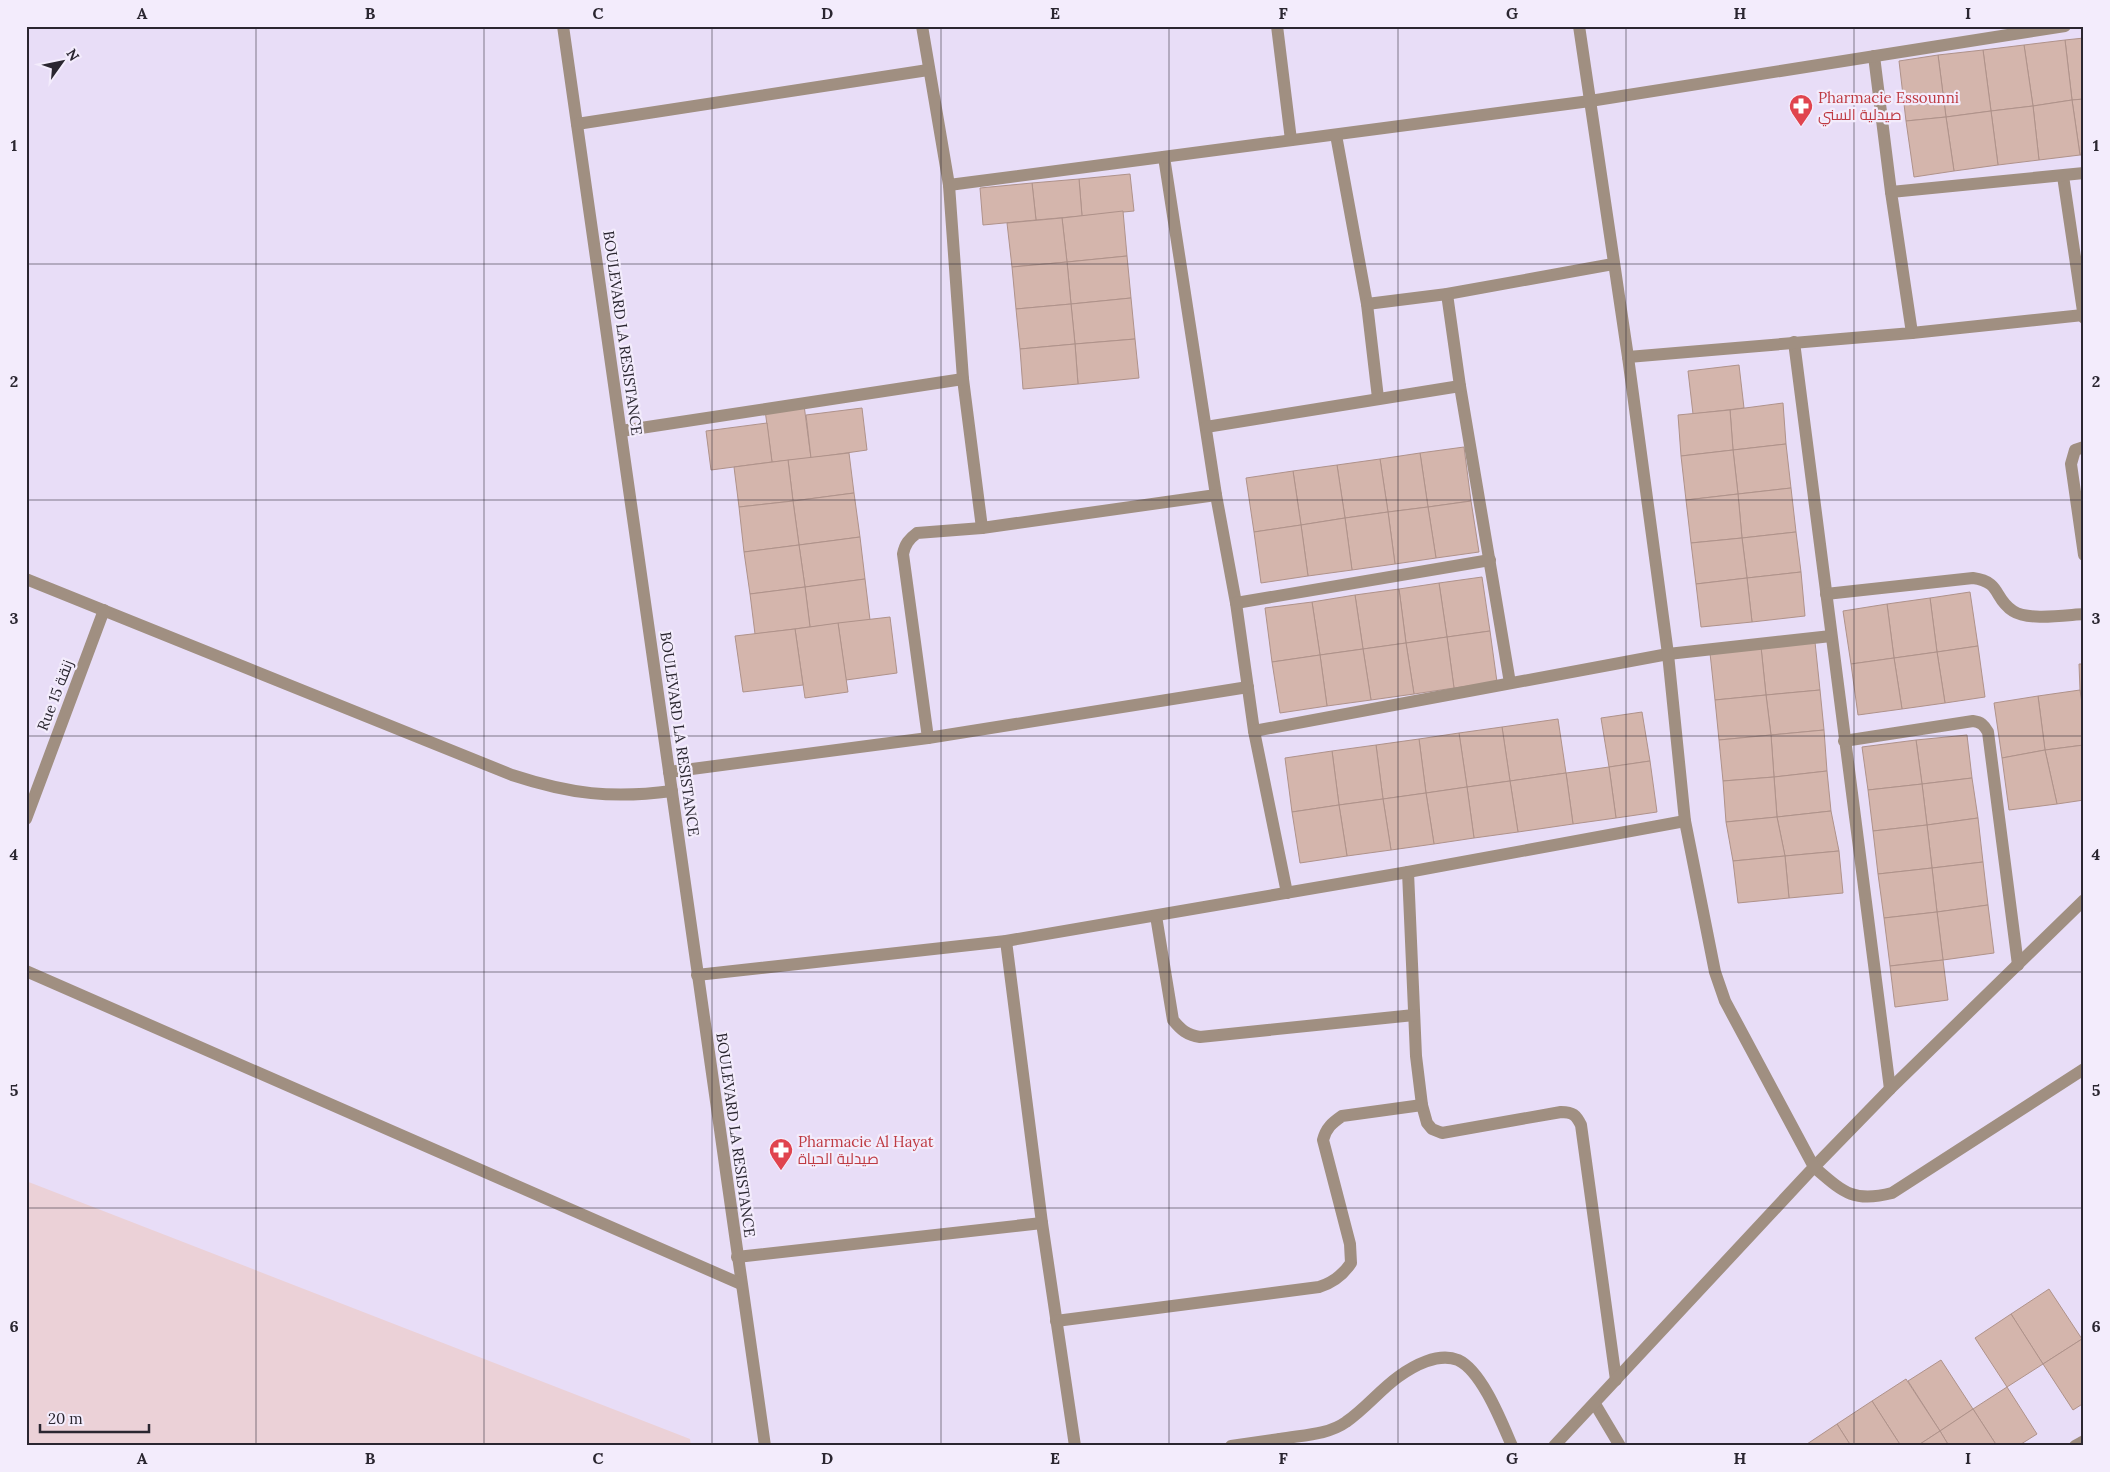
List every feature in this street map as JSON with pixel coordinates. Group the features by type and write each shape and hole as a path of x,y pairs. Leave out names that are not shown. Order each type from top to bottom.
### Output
{"street":[{"name":"BOULEVARD LA RESISTANCE","path":"563,26 765,1446"},
{"path":"922,26 948,186 963,379 982,528"},
{"path":"1277,26 1291,140"},
{"path":"1580,26 1628,357 1668,654 1686,820 1715,972 1725,1001 1814,1167 1840,1190 1858,1196 1874,1198 1892,1193 2084,1069"},
{"path":"948,186 1590,101 2065,26"},
{"path":"1874,56 1891,192 1912,333"},
{"path":"577,124 928,70"},
{"path":"1336,135 1367,304 1378,398"},
{"path":"1164,157 1216,495 1236,603 1254,730 1287,893"},
{"path":"1891,192 2084,173"},
{"path":"1628,357 1912,333 2084,316 2063,176"},
{"path":"1367,304 1448,294 1613,264"},
{"path":"1448,294 1460,386 1510,682"},
{"path":"1794,342 1890,1089"},
{"path":"621,431 963,379"},
{"path":"1206,426 1460,386"},
{"path":"2084,447 2075,450 2072,464 2084,555"},
{"path":"928,738 903,554 905,544 917,533 982,528 1216,495"},
{"path":"1236,603 1490,560"},
{"path":"26,578 528,780 575,792 607,795 639,795 672,791"},
{"path":"1826,594 1972,578 1985,580 1993,586 2005,604 2014,612 2024,616 2084,614"},
{"name":"Rue 15 زنقة","path":"26,819 104,610"},
{"path":"1254,730 1668,654 1831,636"},
{"path":"668,772 928,738 1248,687"},
{"path":"1844,741 1973,721 1979,722 1984,726 1988,732 2018,965"},
{"path":"697,975 1006,941 1408,872 1686,820"},
{"path":"1408,872 1414,1015 1422,1105 1427,1123 1432,1129 1442,1133 1561,1112 1570,1112 1577,1115 1582,1125 1616,1380"},
{"path":"1554,1446 1814,1167 1890,1089 2084,900"},
{"path":"1156,916 1173,1020 1189,1035 1200,1037 1414,1015"},
{"path":"1006,941 1042,1223 1075,1446"},
{"path":"26,971 742,1284"},
{"path":"1056,1321 1319,1287 1328,1284 1344,1272 1351,1263 1350,1244 1323,1140 1325,1130 1332,1122 1342,1116 1422,1105"},
{"path":"737,1257 1042,1223"},
{"path":"1231,1446 1281,1442 1327,1431 1346,1423 1398,1377 1432,1359 1444,1358 1458,1360 1472,1372 1489,1393 1512,1446"},
{"path":"1595,1404 1620,1446"},
{"path":"2075,1446 2084,1440"}],"shaded area":[{"path":"26,1181 690,1439 691,1446 26,1446"}],"building":[{"path":"2084,38 2084,99 2072,100 2065,40"},
{"path":"2065,40 2072,100 2033,106 2024,45"},
{"path":"2024,45 2033,106 1991,111 1983,50"},
{"path":"1983,50 1991,111 1946,117 1938,55"},
{"path":"1938,55 1946,117 1906,121 1899,61"},
{"path":"2084,99 2084,155 2080,155 2072,100"},
{"path":"2072,100 2080,155 2039,160 2033,106"},
{"path":"2033,106 2039,160 1998,165 1991,111"},
{"path":"1991,111 1998,165 1954,171 1946,117"},
{"path":"1946,117 1954,171 1914,177 1906,121"},
{"path":"1130,174 1134,211 1082,216 1079,179"},
{"path":"1079,179 1082,216 1036,220 1032,183"},
{"path":"1032,183 1036,220 983,225 980,188"},
{"path":"1123,211 1127,256 1067,262 1062,218"},
{"path":"1062,218 1067,262 1012,267 1007,223"},
{"path":"1127,256 1131,298 1071,304 1067,262"},
{"path":"1067,262 1071,304 1016,309 1012,267"},
{"path":"1131,298 1135,339 1075,344 1071,304"},
{"path":"1071,304 1075,344 1020,349 1016,309"},
{"path":"1135,339 1139,378 1078,384 1075,344"},
{"path":"1075,344 1078,384 1023,389 1020,349"},
{"path":"1739,365 1744,408 1693,414 1688,371"},
{"path":"1783,403 1786,444 1733,450 1730,410"},
{"path":"804,405 811,458 772,462 765,410"},
{"path":"862,408 867,450 811,458 806,415"},
{"path":"1730,410 1733,450 1681,456 1678,415"},
{"path":"767,423 772,462 711,470 706,431"},
{"path":"1786,444 1791,488 1738,494 1733,450"},
{"path":"1464,447 1471,501 1428,507 1420,453"},
{"path":"1733,450 1738,494 1686,500 1681,456"},
{"path":"849,453 854,493 793,501 788,460"},
{"path":"1420,453 1428,507 1388,512 1380,459"},
{"path":"1380,459 1388,512 1345,518 1337,465"},
{"path":"788,460 793,501 739,507 734,467"},
{"path":"1337,465 1345,518 1301,525 1293,471"},
{"path":"1293,471 1301,525 1254,532 1246,478"},
{"path":"1791,488 1796,532 1742,538 1738,494"},
{"path":"854,493 860,537 799,545 793,501"},
{"path":"1738,494 1742,538 1691,543 1686,500"},
{"path":"793,501 799,545 744,552 739,507"},
{"path":"1471,501 1479,552 1436,558 1428,507"},
{"path":"1428,507 1436,558 1395,564 1388,512"},
{"path":"1388,512 1395,564 1352,570 1345,518"},
{"path":"1345,518 1352,570 1308,576 1301,525"},
{"path":"1301,525 1308,576 1261,583 1254,532"},
{"path":"1796,532 1801,572 1747,578 1742,538"},
{"path":"860,537 865,579 805,587 799,545"},
{"path":"1742,538 1747,578 1696,584 1691,543"},
{"path":"799,545 805,587 750,594 744,552"},
{"path":"1801,572 1805,616 1752,622 1747,578"},
{"path":"1482,577 1490,631 1447,637 1439,583"},
{"path":"1747,578 1752,622 1701,627 1696,584"},
{"path":"865,579 870,620 810,627 805,587"},
{"path":"1439,583 1447,637 1406,643 1399,589"},
{"path":"805,587 810,627 755,634 750,594"},
{"path":"1399,589 1406,643 1363,649 1355,595"},
{"path":"1970,592 1978,646 1937,652 1930,598"},
{"path":"1355,595 1363,649 1320,655 1312,602"},
{"path":"1930,598 1937,652 1894,658 1887,604"},
{"path":"1312,602 1320,655 1272,662 1265,608"},
{"path":"1887,604 1894,658 1851,664 1843,611"},
{"path":"890,617 897,673 846,680 838,623"},
{"path":"838,623 848,692 805,698 795,629"},
{"path":"795,629 803,685 743,692 735,636"},
{"path":"1490,631 1497,682 1454,688 1447,637"},
{"path":"1447,637 1454,688 1414,694 1406,643"},
{"path":"1815,642 1820,690 1766,695 1761,647"},
{"path":"1406,643 1414,694 1371,700 1363,649"},
{"path":"1978,646 1985,697 1945,703 1937,652"},
{"path":"1761,647 1766,695 1715,700 1710,653"},
{"path":"1363,649 1371,700 1327,706 1320,655"},
{"path":"1937,652 1945,703 1902,709 1894,658"},
{"path":"1320,655 1327,706 1280,713 1272,662"},
{"path":"1894,658 1902,709 1858,715 1851,664"},
{"path":"2079,664 2084,664 2084,717 2080,690"},
{"path":"1820,690 1824,730 1771,735 1766,695"},
{"path":"2080,690 2084,718 2084,745 2045,750 2038,696"},
{"path":"1766,695 1771,735 1719,740 1715,700"},
{"path":"2038,696 2045,750 2002,758 1994,703"},
{"path":"1642,712 1650,761 1609,767 1601,718"},
{"path":"1558,719 1566,773 1510,781 1502,727"},
{"path":"1502,727 1510,781 1467,787 1459,733"},
{"path":"1824,730 1827,771 1774,777 1771,735"},
{"path":"1459,733 1467,787 1426,793 1419,739"},
{"path":"1771,735 1774,777 1723,781 1719,740"},
{"path":"1967,735 1972,778 1922,784 1916,740"},
{"path":"1419,739 1426,793 1383,799 1376,745"},
{"path":"1916,740 1922,784 1868,790 1862,747"},
{"path":"1376,745 1383,799 1339,805 1332,751"},
{"path":"2084,745 2084,800 2057,804 2045,750"},
{"path":"2045,750 2057,804 2009,810 2002,758"},
{"path":"1332,751 1339,805 1292,812 1285,758"},
{"path":"1650,761 1657,812 1616,818 1609,767"},
{"path":"1609,767 1616,818 1573,824 1566,773"},
{"path":"1827,771 1831,811 1777,817 1774,777"},
{"path":"1566,773 1573,824 1518,832 1510,781"},
{"path":"1774,777 1777,817 1726,822 1723,781"},
{"path":"1972,778 1978,818 1927,825 1922,784"},
{"path":"1510,781 1518,832 1474,838 1467,787"},
{"path":"1922,784 1927,825 1873,831 1868,790"},
{"path":"1467,787 1474,838 1434,844 1426,793"},
{"path":"1426,793 1434,844 1391,850 1383,799"},
{"path":"1383,799 1391,850 1347,856 1339,805"},
{"path":"1339,805 1347,856 1300,863 1292,812"},
{"path":"1831,811 1839,851 1785,856 1777,817"},
{"path":"1777,817 1785,856 1733,861 1726,822"},
{"path":"1978,818 1983,862 1932,868 1927,825"},
{"path":"1927,825 1932,868 1878,874 1873,831"},
{"path":"1839,851 1843,893 1789,898 1785,856"},
{"path":"1785,856 1789,898 1738,903 1733,861"},
{"path":"1983,862 1988,905 1937,912 1932,868"},
{"path":"1932,868 1937,912 1884,918 1878,874"},
{"path":"1988,905 1994,953 1943,960 1937,912"},
{"path":"1937,912 1943,960 1890,966 1884,918"},
{"path":"1943,960 1948,1000 1895,1007 1890,966"},
{"path":"2049,1289 2082,1339 2043,1364 2011,1314"},
{"path":"2011,1314 2043,1364 2007,1387 1975,1338"},
{"path":"2082,1339 2084,1342 2084,1403 2073,1410 2043,1364"},
{"path":"1941,1360 1973,1409 1940,1431 1908,1381"},
{"path":"1906,1379 1940,1431 1917,1446 1901,1446 1872,1401"},
{"path":"2007,1387 2037,1434 2018,1446 1997,1446 1973,1409"},
{"path":"1872,1401 1901,1446 1851,1446 1837,1424"},
{"path":"1973,1409 1997,1446 1949,1446 1940,1431"},
{"path":"1837,1424 1851,1446 1804,1446"},
{"path":"1940,1431 1949,1446 1917,1446"}],"place":[{"name":"Pharmacie Essounni صيدلية السني","path":"1801,127"},
{"name":"Pharmacie Al Hayat صيدلية الحياة","path":"781,1171"}]}
